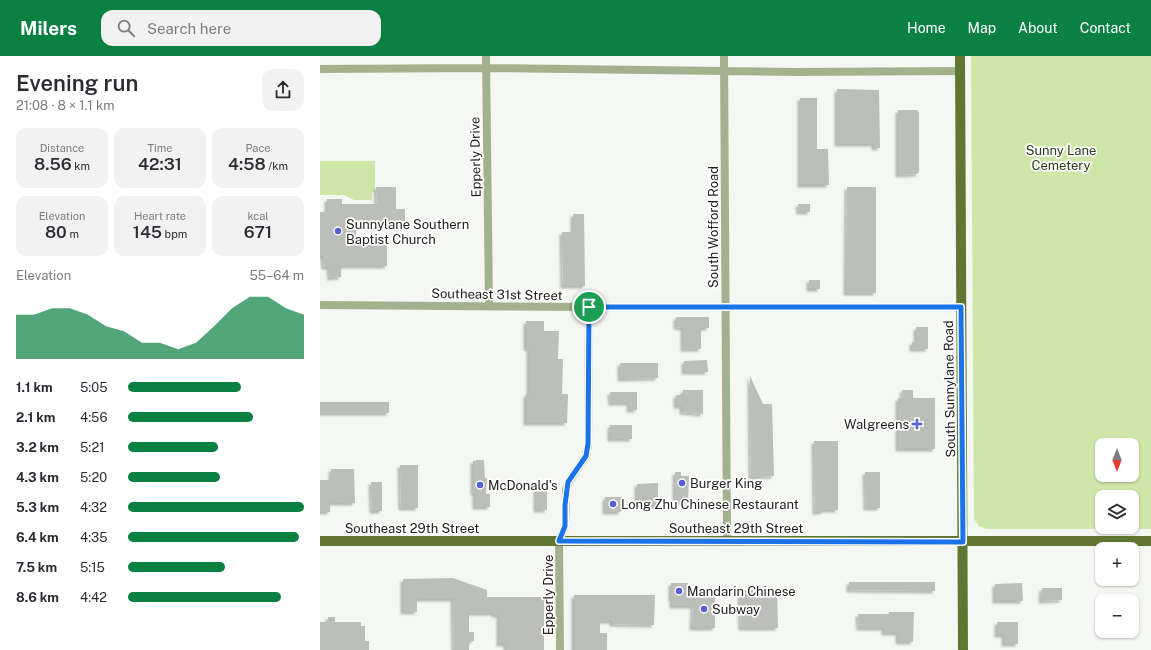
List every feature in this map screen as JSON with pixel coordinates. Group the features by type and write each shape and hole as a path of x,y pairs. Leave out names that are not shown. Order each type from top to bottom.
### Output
{"main road":[{"name":"South Sunnylane Road","path":"960,56 963,650"},
{"name":"Southeast 29th Street","path":"320,541 1151,541"}],"street":[{"name":"Epperly Drive","path":"486,56 489,306"},
{"name":"South Wofford Road","path":"724,56 727,541"},
{"path":"320,69 486,68 724,71 960,71"},
{"name":"Southeast 31st Street","path":"320,305 961,307"},
{"name":"Epperly Drive","path":"560,650 559,541 565,526 565,505 568,482 586,456 588,444 589,307"}],"green space":[{"name":"Sunny Lane Cemetery","path":"971,56 1151,56 1151,529 1139,529 1139,490 1095,490 1095,529 986,529 979,526 974,519"},
{"path":"320,161 375,161 375,191 372,192 372,200 354,200 344,195 320,195"}],"building":[{"path":"837,89 879,90 880,148 874,148 874,144 837,144"},
{"path":"800,98 817,98 817,149 828,149 829,185 800,185"},
{"path":"898,110 917,110 919,113 919,172 917,174 898,175"},
{"name":"Sunnylane Southern Baptist Church","path":"376,187 396,187 396,209 405,209 405,221 387,221 387,227 356,227 356,243 387,242 387,266 344,266 341,267 341,277 330,278 329,267 324,267 323,256 320,256 320,212 327,212 327,199 342,199 342,204 377,204"},
{"path":"847,187 876,187 876,293 846,293"},
{"path":"798,204 810,204 810,212 799,212"},
{"path":"573,214 584,214 585,286 563,286 562,232 573,232"},
{"path":"809,280 820,280 820,289 809,289"},
{"path":"676,317 709,317 709,328 701,328 701,349 683,349 683,328 676,327"},
{"path":"526,321 544,321 544,331 559,331 558,359 563,359 562,394 568,394 567,423 526,423 526,394 529,394 529,349 526,348"},
{"path":"916,327 928,327 928,349 912,349 912,342 916,342"},
{"path":"707,360 708,372 684,372 684,361"},
{"path":"620,363 658,363 658,378 620,379"},
{"path":"750,376 763,404 772,404 774,476 751,477"},
{"path":"683,390 703,390 703,414 682,412 682,406 676,406 676,395 683,395"},
{"name":"Walgreens","path":"902,390 913,390 913,398 935,398 935,449 898,449 898,398 903,398"},
{"path":"610,392 637,392 637,410 629,410 629,403 611,403"},
{"path":"320,402 389,402 389,413 320,413"},
{"path":"610,425 632,425 632,439 610,439"},
{"path":"814,441 838,441 838,510 823,510 823,512 815,512"},
{"name":"McDonald's","path":"484,460 485,478 487,478 486,494 490,494 490,507 475,507 475,493 473,493 473,461"},
{"path":"400,465 418,465 418,508 401,508"},
{"path":"331,469 354,469 355,503 330,503 330,512 320,512 320,480 331,480"},
{"name":"Burger King","path":"675,472 681,472 681,476 689,476 688,502 675,502"},
{"path":"865,472 880,472 880,508 866,508"},
{"path":"371,482 382,482 382,511 372,511"},
{"path":"658,483 658,506 637,507 637,484"},
{"path":"536,488 547,488 547,510 536,510"},
{"name":"Long Zhu Chinese Restaurant","path":"605,497 621,497 621,512 605,512"},
{"path":"453,578 487,590 487,597 544,597 544,650 506,650 506,644 499,644 499,615 494,615 494,613 469,613 469,632 474,632 474,641 469,641 469,650 454,650 453,599 417,599 417,612 403,612 403,579"},
{"path":"849,582 935,582 935,591 849,590"},
{"name":"Subway","path":"671,583 688,583 688,591 715,591 715,628 692,628 693,606 672,606"},
{"path":"1022,583 1023,601 995,601 995,584"},
{"path":"1042,588 1062,588 1062,600 1041,601"},
{"path":"740,590 777,590 778,628 741,628"},
{"path":"574,595 655,595 654,625 612,624 612,621 600,621 600,633 607,633 607,650 574,650"},
{"path":"889,612 914,612 913,642 898,642 898,633 884,633 884,628 859,628 858,614 889,614"},
{"path":"328,617 335,617 335,622 361,622 361,626 365,626 365,641 369,641 369,650 320,650 320,622 328,622"},
{"path":"997,622 1018,622 1018,644 1004,644 1004,635 997,635"}],"place":[{"name":"Sunnylane Southern Baptist Church","path":"338,231"},
{"name":"Walgreens","path":"917,424"},
{"name":"Burger King","path":"682,483"},
{"name":"McDonald's","path":"480,485"},
{"name":"Long Zhu Chinese Restaurant","path":"613,504"},
{"name":"Mandarin Chinese","path":"679,591"},
{"name":"Subway","path":"704,609"}],"route":[{"path":"589,307 961,307 963,542 559,541 565,526 566,490 568,482 586,456 588,444 589,307"}]}
